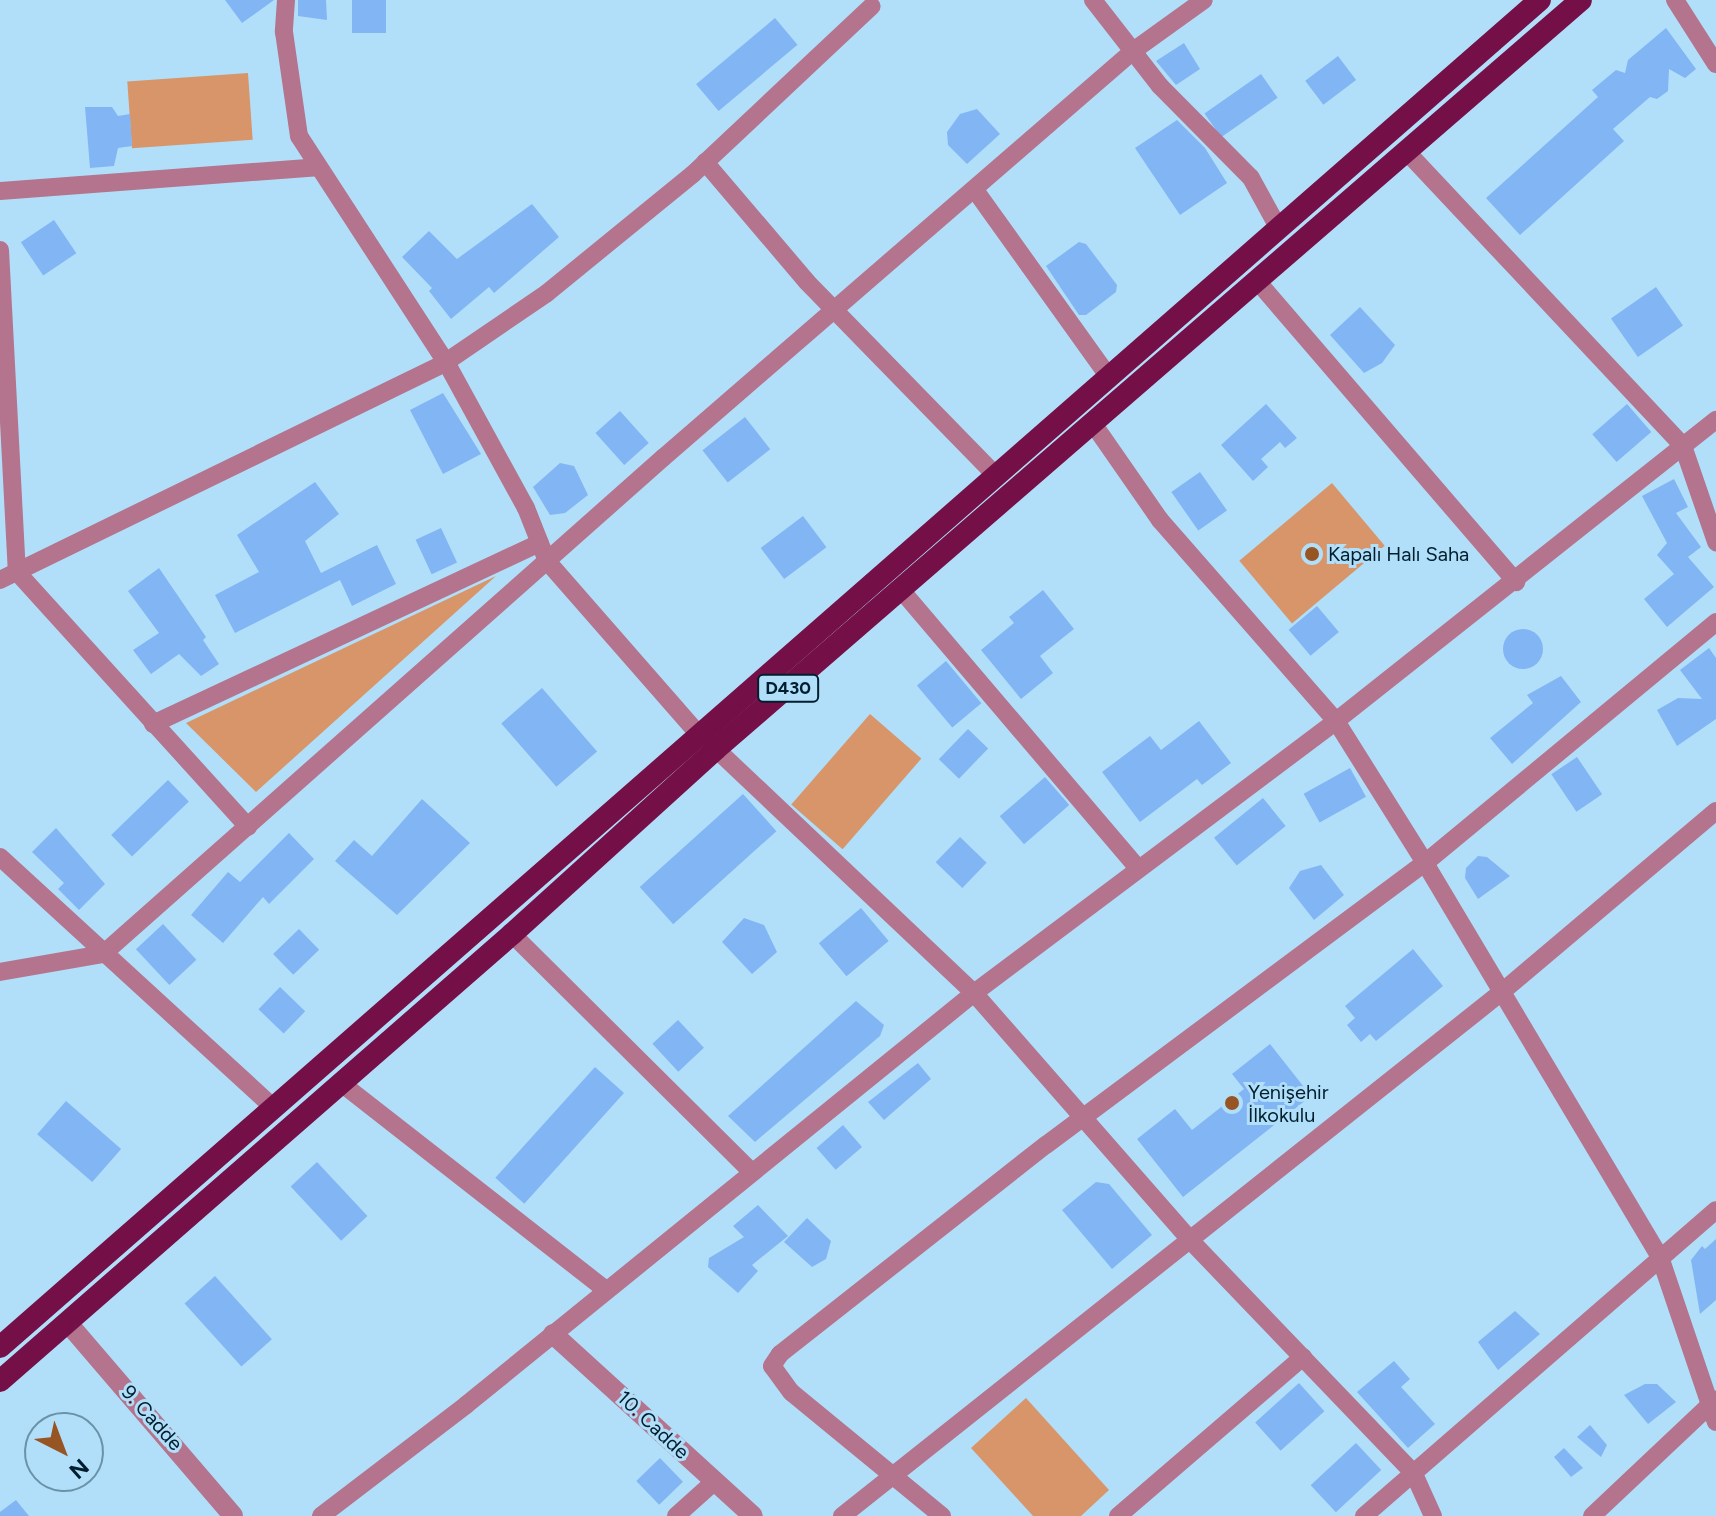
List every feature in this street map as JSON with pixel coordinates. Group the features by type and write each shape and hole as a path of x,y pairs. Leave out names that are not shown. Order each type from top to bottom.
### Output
{"highway":[{"name":"D430","path":"0,1381 512,934 708,742 996,476 1540,0"},
{"name":"D430","path":"0,1347 274,1108 708,742 902,591 1581,0"}],"street":[{"path":"286,0 284,32 299,136 446,362 543,552 708,742 974,993 1189,1239 1414,1474 1433,1516"},
{"path":"1093,0 1133,51 1251,178 1279,229"},
{"path":"0,972 103,954 248,827 543,552 836,312 1133,51 1204,0"},
{"path":"1675,0 1716,64"},
{"path":"9,576 446,362 547,293 705,162 872,6"},
{"path":"1407,152 1683,446 1716,542"},
{"path":"705,162 836,312 996,476"},
{"path":"0,191 317,167"},
{"path":"975,190 1109,377"},
{"path":"0,250 9,576 248,827"},
{"path":"1258,282 1516,582"},
{"path":"321,1516 553,1334 974,993 1516,582 1716,420"},
{"path":"1094,425 1160,520 1336,721 1503,991 1660,1257 1714,1409 1592,1516"},
{"path":"153,724 543,552"},
{"path":"902,591 1138,868"},
{"path":"942,1516 816,1415 775,1376 772,1366 790,1344 1425,863 1716,622"},
{"path":"842,1516 1503,991 1716,811"},
{"path":"0,857 274,1108"},
{"path":"512,934 751,1171"},
{"path":"341,1083 606,1290"},
{"path":"1364,1516 1716,1210"},
{"name":"9. Cadde","path":"67,1322 233,1516"},
{"name":"10. Cadde","path":"553,1334 753,1516"},
{"path":"1118,1516 1303,1357"},
{"path":"676,1516 715,1481"}],"shaded area":[{"path":"248,73 253,140 132,148 127,81"},
{"name":"Kapalı Halı Saha","path":"1332,483 1385,546 1292,624 1239,561"},
{"path":"496,576 256,792 186,723"},
{"path":"870,714 921,759 843,849 791,805"},
{"path":"1026,1398 1109,1490 1081,1516 1033,1516 971,1448"}],"building":[{"path":"225,0 274,0 242,23"},
{"path":"298,0 326,0 327,20 298,16"},
{"path":"352,0 386,0 386,33 352,33"},
{"path":"775,18 797,45 719,111 696,84"},
{"path":"1666,28 1696,69 1685,78 1669,69 1668,91 1657,99 1650,97 1613,129 1624,141 1520,235 1486,198 1598,97 1592,90 1616,70 1625,73 1628,60"},
{"path":"1184,43 1200,69 1176,85 1156,61"},
{"path":"1338,56 1356,80 1323,105 1305,81"},
{"path":"1261,74 1278,98 1221,137 1204,114"},
{"path":"85,107 112,107 118,116 130,114 132,146 118,148 114,166 90,168"},
{"path":"977,109 1000,134 967,164 948,145 947,132 960,114"},
{"path":"1177,120 1205,148 1227,183 1180,215 1135,148"},
{"path":"532,204 559,237 494,293 489,287 451,319 429,291 432,288 402,257 429,231 457,259"},
{"path":"54,220 76,253 43,276 21,242"},
{"path":"1079,242 1086,244 1117,285 1116,292 1086,315 1079,315 1046,266"},
{"path":"1656,287 1683,326 1638,357 1611,319"},
{"path":"1360,307 1395,345 1382,363 1364,373 1330,335"},
{"path":"443,393 481,454 443,474 410,410"},
{"path":"1266,404 1297,438 1285,448 1280,442 1261,459 1268,467 1253,481 1221,445"},
{"path":"1627,404 1651,432 1617,462 1592,434"},
{"path":"620,411 649,443 624,465 595,433"},
{"path":"745,417 770,449 728,483 702,450"},
{"path":"560,463 574,466 588,495 565,513 550,515 533,487"},
{"path":"1200,472 1227,511 1198,531 1171,492"},
{"path":"1674,479 1688,507 1676,513 1701,547 1688,557 1714,587 1667,627 1644,599 1674,574 1657,555 1667,543 1642,496"},
{"path":"315,482 339,514 305,541 321,573 377,545 396,584 352,606 340,580 235,633 215,595 259,572 237,535"},
{"path":"803,516 826,547 784,579 761,548"},
{"path":"441,528 457,562 432,574 416,540"},
{"path":"159,568 206,637 203,640 219,664 201,676 179,654 151,674 133,650 159,633 128,591"},
{"path":"1043,590 1074,629 1040,656 1053,673 1021,699 981,650 1014,623 1009,617"},
{"path":"1317,606 1339,632 1311,656 1289,630"},
{"path":"1523,629 1537,635 1543,649 1537,663 1523,669 1509,663 1503,649 1509,635"},
{"path":"1709,648 1716,658 1716,719 1677,746 1657,710 1678,698 1702,699 1680,670"},
{"path":"946,661 981,703 952,728 917,685"},
{"path":"1561,676 1581,702 1512,764 1490,738 1533,703 1527,695"},
{"path":"542,688 597,751 556,787 501,723"},
{"path":"1199,721 1231,763 1202,785 1197,779 1140,822 1102,772 1150,736 1161,750"},
{"path":"968,729 988,748 959,779 939,759"},
{"path":"1577,757 1602,794 1576,812 1551,774"},
{"path":"1350,768 1366,797 1320,823 1304,794"},
{"path":"1045,777 1069,805 1024,844 1000,816"},
{"path":"168,780 189,802 132,856 111,835"},
{"path":"743,794 776,831 673,924 640,887"},
{"path":"1263,798 1286,826 1237,866 1214,838"},
{"path":"422,799 470,843 397,915 335,861 354,840 372,856"},
{"path":"56,828 105,884 79,910 58,889 64,883 32,852"},
{"path":"289,833 314,859 269,904 263,897 223,943 191,915 228,872 240,882"},
{"path":"960,837 987,863 962,888 936,862"},
{"path":"1478,856 1487,857 1510,876 1478,899 1465,878 1466,868"},
{"path":"1321,865 1344,895 1314,920 1289,888 1300,871"},
{"path":"861,908 889,941 847,976 819,943"},
{"path":"744,918 764,925 777,952 752,974 722,942"},
{"path":"163,924 196,960 169,985 136,949"},
{"path":"299,929 319,950 293,975 273,954"},
{"path":"1413,949 1443,986 1376,1041 1370,1034 1361,1042 1347,1025 1355,1018 1345,1006"},
{"path":"280,987 305,1011 284,1034 258,1009"},
{"path":"856,1001 884,1025 880,1036 755,1142 728,1116"},
{"path":"678,1020 704,1048 678,1072 652,1044"},
{"path":"1270,1044 1311,1096 1183,1197 1137,1139 1175,1109 1192,1130 1244,1089 1232,1074"},
{"path":"918,1063 931,1079 884,1120 868,1102"},
{"path":"595,1067 624,1093 524,1204 495,1178"},
{"path":"66,1101 121,1149 92,1182 37,1134"},
{"path":"843,1125 862,1147 836,1170 817,1148"},
{"path":"317,1162 367,1216 341,1241 291,1187"},
{"path":"1096,1182 1109,1184 1152,1235 1112,1269 1062,1210"},
{"path":"758,1205 788,1236 752,1265 758,1271 738,1293 708,1267 709,1258 744,1237 733,1226"},
{"path":"807,1218 831,1241 826,1259 812,1267 784,1242"},
{"path":"1716,1239 1716,1300 1700,1314 1691,1260 1702,1246 1705,1249"},
{"path":"215,1276 272,1339 241,1367 185,1303"},
{"path":"1515,1311 1540,1334 1498,1370 1478,1342"},
{"path":"1394,1361 1410,1379 1401,1387 1435,1424 1408,1448 1357,1392"},
{"path":"1299,1383 1324,1411 1281,1451 1255,1422"},
{"path":"1645,1384 1657,1384 1676,1402 1648,1424 1624,1395"},
{"path":"1590,1425 1607,1445 1601,1457 1577,1437"},
{"path":"1356,1443 1381,1470 1336,1512 1311,1485"},
{"path":"1564,1448 1583,1468 1571,1477 1554,1457"},
{"path":"660,1458 683,1482 659,1505 636,1481"},
{"path":"16,1500 29,1516 0,1516 0,1512"}],"place":[{"name":"Kapalı Halı Saha","path":"1312,554"},
{"name":"Yenişehir İlkokulu","path":"1232,1103"}]}
